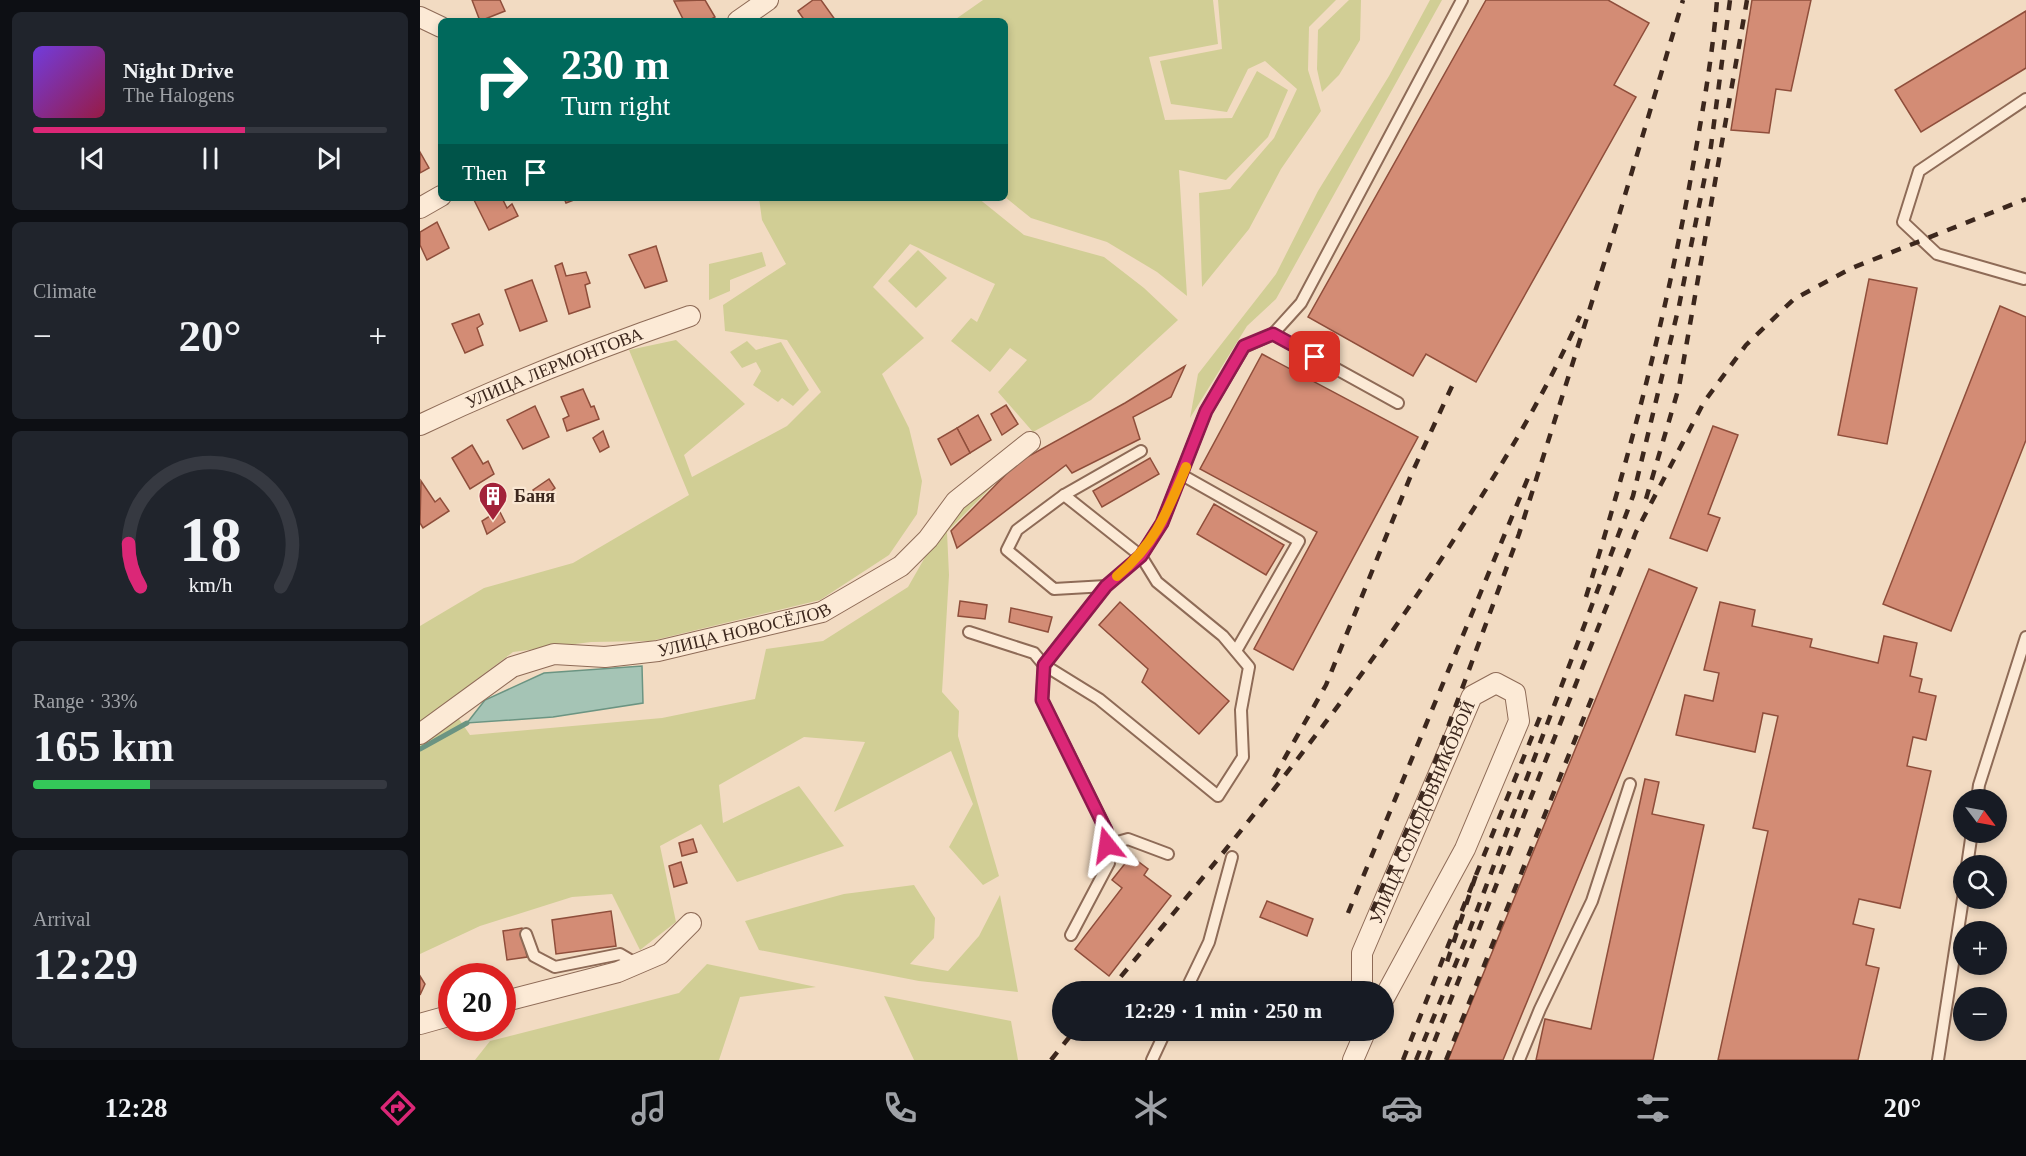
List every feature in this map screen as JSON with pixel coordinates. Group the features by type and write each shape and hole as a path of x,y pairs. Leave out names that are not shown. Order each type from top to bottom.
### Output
{"street":[{"path":"742,18 768,0"},
{"path":"420,16 438,25"},
{"path":"420,208 438,198"},
{"name":"УЛИЦА ЛЕРМОНТОВА","path":"420,425 503,386 582,354 690,316"},
{"name":"УЛИЦА НОВОСЁЛОВ","path":"420,734 512,667 554,654 605,657 658,651 822,612 902,566 928,539 956,501 1030,442"},
{"name":"УЛИЦА СОЛОДОВНИКОВОЙ","path":"1362,981 1362,953 1472,696 1496,683 1515,693 1519,722 1465,849 1393,981"},
{"path":"516,998 618,972 637,964 660,954 691,923"},
{"path":"420,1024 438,1020"},
{"path":"1353,1060 1360,1041"}],"lane":[{"path":"1071,935 1109,863 1106,830 1042,700 1044,665 1106,586 1141,556 1162,523 1206,411 1244,346 1273,334 1301,303 1462,0"},
{"path":"2024,279 1937,254 1903,222 1919,171 2026,99"},
{"path":"1273,334 1398,403"},
{"path":"1106,586 1054,589 1007,550 1017,530 1064,495 1142,451"},
{"path":"1182,475 1299,541 1236,651"},
{"path":"969,632 1034,653 1044,665 1099,699 1218,796 1243,757 1241,710 1249,667 1223,636 1157,582 1141,556 1064,495"},
{"path":"1978,789 2026,637"},
{"path":"1519,1060 1540,1009 1592,901 1630,784"},
{"path":"1107,845 1128,839 1168,854"},
{"path":"1190,981 1209,942 1232,857"},
{"path":"1938,1060 1961,909"},
{"path":"526,934 534,956 555,966 620,954 637,964"},
{"path":"1152,1060 1161,1041"}],"shaded area":[{"path":"983,0 1213,0 1218,44 1149,57 1165,120 1232,118 1257,71 1288,90 1268,137 1226,180 1179,170 1187,296 1157,272 1107,242 1031,218 1008,199 1008,18 957,18"},
{"path":"1218,0 1336,0 1309,27 1308,70 1321,111 1281,169 1249,229 1202,287 1199,193 1230,189 1274,138 1297,89 1265,61 1248,69 1227,112 1171,104 1160,61 1222,49"},
{"path":"1349,0 1361,0 1360,40 1339,75 1322,92 1317,69 1318,30"},
{"path":"1430,0 1442,0 1276,299 1247,326 1190,418 1198,374 1276,274 1318,191 1389,76"},
{"path":"759,201 982,201 1024,235 1104,257 1144,288 1178,320 1091,400 1033,432 998,392 1027,360 1010,348 990,372 951,341 971,318 977,322 995,284 910,244 873,287 924,338 882,374 909,428 922,481 917,514 889,555 820,600 651,641 591,642 513,652 420,722 420,626 484,588 573,563 689,495 629,350 676,340 745,404 684,455 692,477 787,426 821,392 787,340 725,331 723,305 786,264 762,220"},
{"path":"918,250 947,278 916,308 888,281"},
{"path":"762,252 766,266 730,280 730,291 709,300 709,264"},
{"path":"747,341 756,350 781,342 809,390 793,406 782,398 778,402 753,385 761,371 756,362 742,368 730,352"},
{"path":"1017,461 947,532 949,575 942,692 959,711 958,736 999,876 983,885 949,847 973,804 951,751 834,812 865,742 804,737 719,785 723,823 799,786 844,846 737,882 701,824 660,846 676,922 640,950 612,894 572,897 480,926 420,954 420,741 457,716 470,735 662,718 755,699 766,649 823,641 908,587 944,524"},
{"path":"642,666 643,703 553,717 467,723 485,700 544,673"},
{"path":"914,885 935,918 934,938 910,964 948,971 979,936 1000,895 1018,992 919,981 759,950 745,921 844,894"},
{"path":"707,964 816,987 740,997 719,1060 475,1060 490,1041 516,1041 516,1034 679,993"},
{"path":"884,996 1011,1021 1018,1060 914,1060"}],"building":[{"path":"472,0 500,0 505,11 488,18 479,18"},
{"path":"705,0 715,17 682,18 674,1"},
{"path":"813,0 821,0 834,18 803,18 798,11"},
{"path":"1486,0 1608,0 1649,23 1614,85 1636,97 1476,382 1426,354 1413,376 1308,317"},
{"path":"1752,0 1811,0 1791,91 1776,89 1769,133 1731,130"},
{"path":"2026,11 2026,68 1921,132 1895,90"},
{"path":"420,152 429,168 420,173"},
{"path":"474,201 504,201 507,208 512,204 518,216 489,230"},
{"path":"437,222 449,248 427,260 420,245 420,232"},
{"path":"656,246 667,281 645,288 629,255"},
{"path":"562,263 566,276 586,272 590,283 585,285 590,307 569,314 555,266"},
{"path":"1869,279 1917,288 1887,444 1838,435"},
{"path":"532,280 547,321 520,331 505,290"},
{"path":"2000,306 2026,317 2026,440 1951,631 1883,604"},
{"path":"479,314 483,324 477,328 483,345 465,353 452,324"},
{"path":"1262,354 1418,437 1293,670 1254,649 1317,532 1200,469"},
{"path":"1185,366 1171,397 1133,417 1140,439 1072,473 1066,465 957,548 951,531 1018,462 1125,403"},
{"path":"583,389 599,419 567,431 563,419 569,416 561,397"},
{"path":"1006,405 1018,424 1002,435 991,414"},
{"path":"535,406 549,437 523,449 507,420"},
{"path":"978,415 991,440 970,453 957,428"},
{"path":"1713,426 1738,435 1708,514 1720,518 1707,551 1670,538"},
{"path":"957,428 970,453 951,465 938,439"},
{"path":"603,431 609,447 600,452 593,438"},
{"path":"472,445 483,464 488,461 494,474 470,489 452,458"},
{"path":"1150,458 1159,474 1102,507 1093,491"},
{"name":"Баня","path":"549,479 555,488 539,501 533,490"},
{"path":"421,481 435,502 440,498 449,511 423,528 420,523"},
{"path":"1214,504 1284,545 1266,575 1197,534"},
{"name":"Баня","path":"499,510 505,522 487,534 482,521"},
{"path":"1649,569 1697,588 1503,1060 1448,1060"},
{"path":"960,601 987,605 985,619 958,616"},
{"path":"1120,602 1229,701 1199,734 1142,682 1148,669 1099,625"},
{"path":"1720,602 1755,610 1752,626 1812,639 1810,647 1878,663 1884,636 1917,643 1910,676 1922,679 1919,692 1936,696 1926,740 1913,737 1907,766 1931,771 1900,908 1859,899 1853,924 1874,929 1866,965 1879,968 1858,1060 1718,1060 1768,831 1753,828 1778,716 1763,713 1755,752 1676,735 1685,695 1713,701 1719,673 1704,670"},
{"path":"1011,608 1052,617 1048,632 1009,622"},
{"path":"1645,779 1659,782 1652,814 1704,825 1653,1060 1536,1060 1545,1019 1591,1029"},
{"path":"693,839 697,852 682,856 679,843"},
{"path":"1131,856 1148,869 1144,875 1171,896 1109,976 1075,949 1122,888 1112,880"},
{"path":"681,862 687,883 674,887 669,866"},
{"path":"1267,901 1313,919 1307,936 1260,917"},
{"path":"611,911 616,946 556,954 552,920"},
{"path":"522,928 527,957 507,960 503,931"},
{"path":"420,976 425,984 420,995"}],"waterway":[{"path":"420,749 467,723"}],"railway":[{"path":"1372,911 1431,773 1519,534 1617,222 1683,0"},
{"path":"1586,597 1630,445 1668,292 1701,118 1717,0"},
{"path":"1416,1060 1470,929 1633,496 1679,306 1711,146 1730,0"},
{"path":"1646,499 1679,387 1747,0"},
{"path":"1427,1060 1636,532 1704,402 1746,345 1794,299 1852,268 2026,199"},
{"path":"1117,981 1249,821 1383,645 1425,584 1512,447 1555,369 1580,316"},
{"path":"1274,777 1326,685 1411,475 1453,384"},
{"path":"1348,913 1528,478"},
{"path":"1446,1060 1595,690"},
{"path":"1476,875 1542,712"},
{"path":"1403,1060 1476,875 1446,965"},
{"path":"1051,1060 1066,1041"}],"slow traffic":[{"path":"1117,576 1141,556 1162,523 1186,467"}],"place":[{"name":"Баня","path":"493,522"}],"route":[{"path":"1107,845 1106,830 1042,700 1044,665 1106,586 1141,556 1162,523 1206,411 1244,346 1273,334 1315,357"}]}
